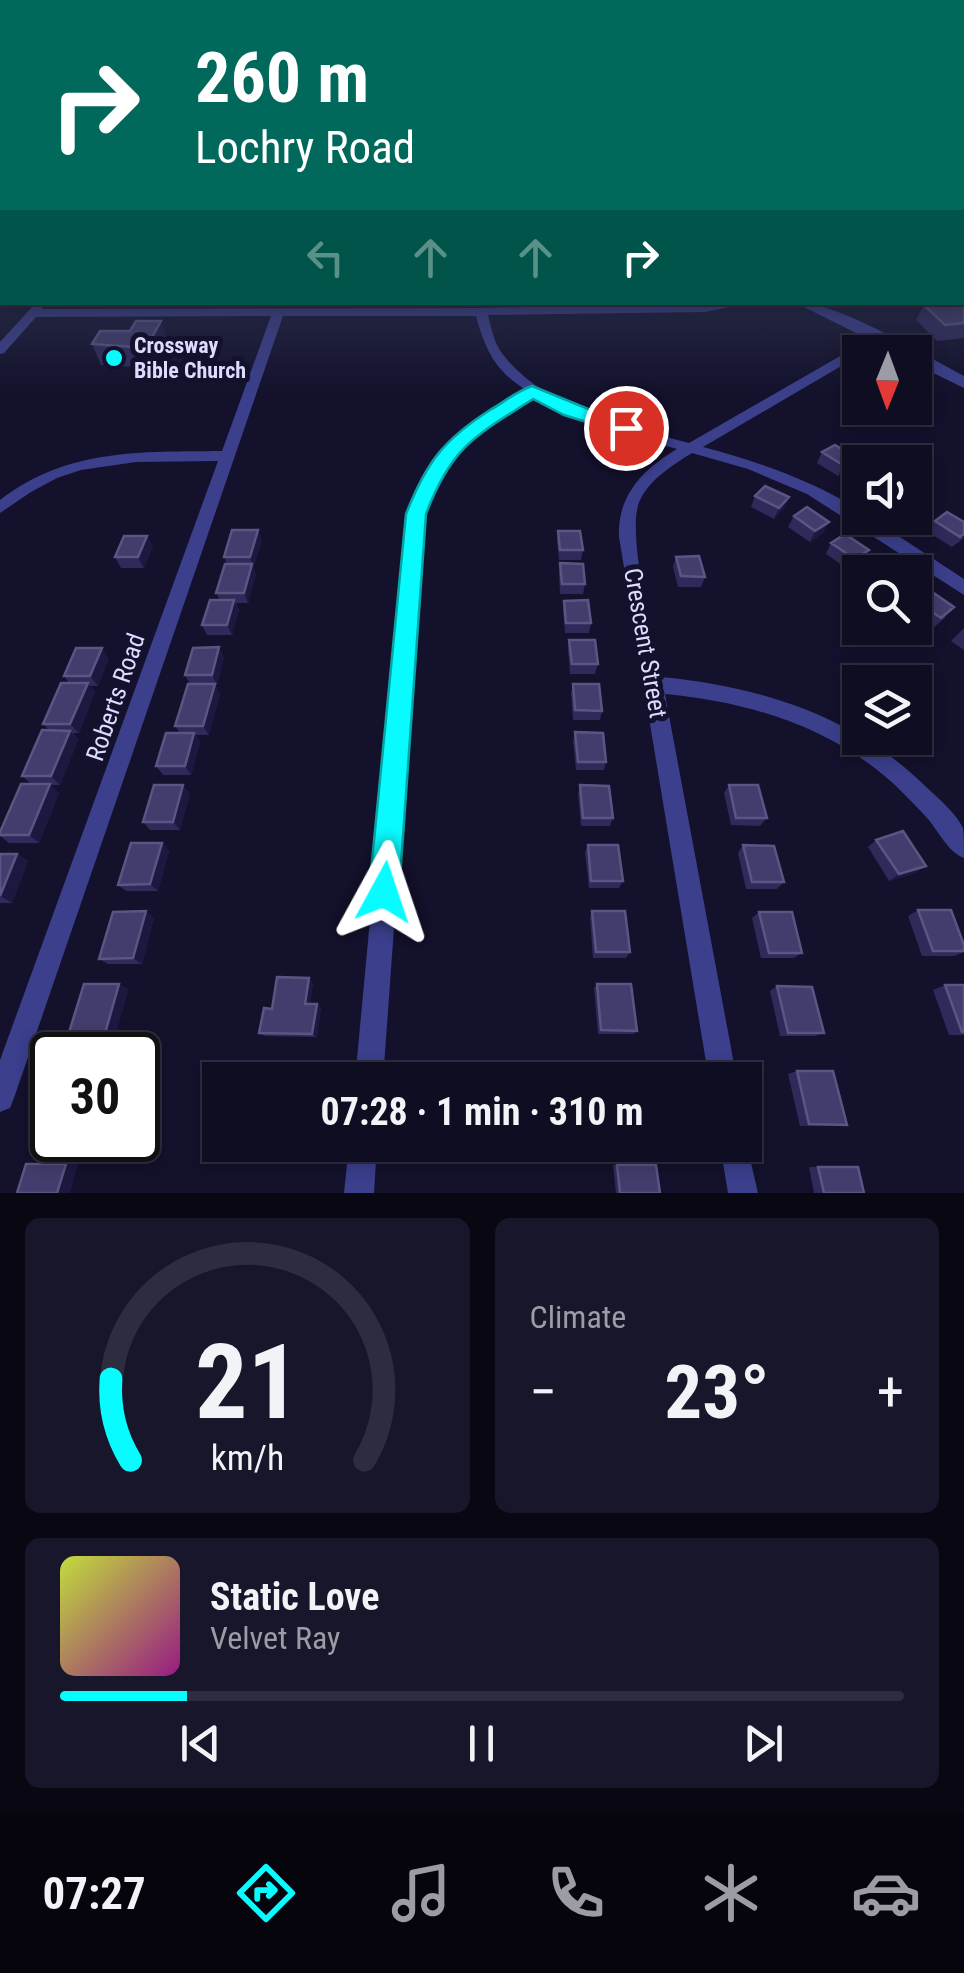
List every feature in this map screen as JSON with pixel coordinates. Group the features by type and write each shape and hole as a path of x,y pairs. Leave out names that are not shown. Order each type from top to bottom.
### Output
{"street":[{"path":"0,350 37,308 480,312 726,305"},
{"path":"806,305 870,335"},
{"name":"Roberts Road","path":"0,1098 278,312"},
{"path":"480,312 488,348 500,366 532,392 592,418 723,454 792,480 964,588"},
{"name":"Crescent Street","path":"720,1062 626,538 626,511 642,483 670,460 842,361"},
{"path":"932,366 964,382"},
{"path":"370,1062 416,514 430,478 451,447 488,416 532,392"},
{"path":"0,508 70,465 98,458 226,456"},
{"path":"654,684 699,686 756,697 828,726 902,779 932,807 964,848"},
{"path":"359,1193 362,1162"},
{"path":"737,1162 743,1193"}],"building":[{"path":"924,305 964,305 964,323 945,325"},
{"path":"136,321 161,321 146,348 92,344 100,331 130,331"},
{"path":"835,445 842,449 842,464 822,452"},
{"path":"765,486 789,497 779,508 755,496"},
{"path":"807,507 829,522 815,531 794,516"},
{"path":"947,512 964,522 964,534 960,537 935,521"},
{"path":"232,530 258,530 250,557 224,557"},
{"path":"558,531 580,531 583,550 560,550"},
{"path":"846,535 869,550 849,555 831,543"},
{"path":"124,536 147,536 138,557 115,557"},
{"path":"699,556 705,577 681,576 676,557"},
{"path":"560,563 583,564 585,584 562,584"},
{"path":"225,564 252,564 244,593 216,593"},
{"path":"932,592 954,607 941,618 932,612"},
{"path":"210,600 234,600 227,625 202,625"},
{"path":"588,600 591,623 566,623 564,601"},
{"path":"569,640 595,640 598,664 572,664"},
{"path":"219,647 212,675 185,675 193,648"},
{"path":"76,648 102,648 90,676 64,676"},
{"path":"61,683 88,683 70,724 43,724"},
{"path":"188,684 215,684 203,726 175,726"},
{"path":"573,684 599,684 602,711 575,710"},
{"path":"42,730 70,731 51,776 22,776"},
{"path":"575,732 603,733 606,762 578,762"},
{"path":"166,733 194,733 185,766 156,766"},
{"path":"21,784 50,784 29,835 0,835 0,832"},
{"path":"154,785 183,785 173,822 143,822"},
{"path":"580,785 609,786 613,818 583,818"},
{"path":"729,785 758,785 767,818 736,818"},
{"path":"903,831 926,866 899,874 876,840"},
{"path":"131,843 162,843 150,884 118,885"},
{"path":"588,845 618,845 623,881 591,881"},
{"path":"743,845 774,846 784,882 752,882"},
{"path":"0,854 17,854 0,896"},
{"path":"918,910 951,910 964,951 933,951"},
{"path":"146,911 133,958 99,959 113,912"},
{"path":"592,911 625,911 630,952 596,952"},
{"path":"759,912 792,912 802,953 769,953"},
{"path":"277,977 309,978 305,1004 317,1004 312,1034 259,1033 264,1008 272,1009"},
{"path":"84,984 119,984 105,1032 69,1032"},
{"path":"597,984 631,984 637,1031 601,1030"},
{"path":"945,985 964,985 964,1032 962,1032"},
{"path":"777,986 812,987 824,1033 788,1033"},
{"path":"797,1071 833,1071 847,1125 809,1124"},
{"path":"26,1164 66,1164 57,1193 17,1193"},
{"path":"617,1165 656,1165 660,1193 620,1193"},
{"path":"818,1167 858,1167 864,1193 824,1193"}],"place":[{"name":"Crossway Bible Church","path":"114,358"}],"route":[{"path":"384,892 416,514 430,478 451,447 488,416 532,392 571,411 626,428"}]}
